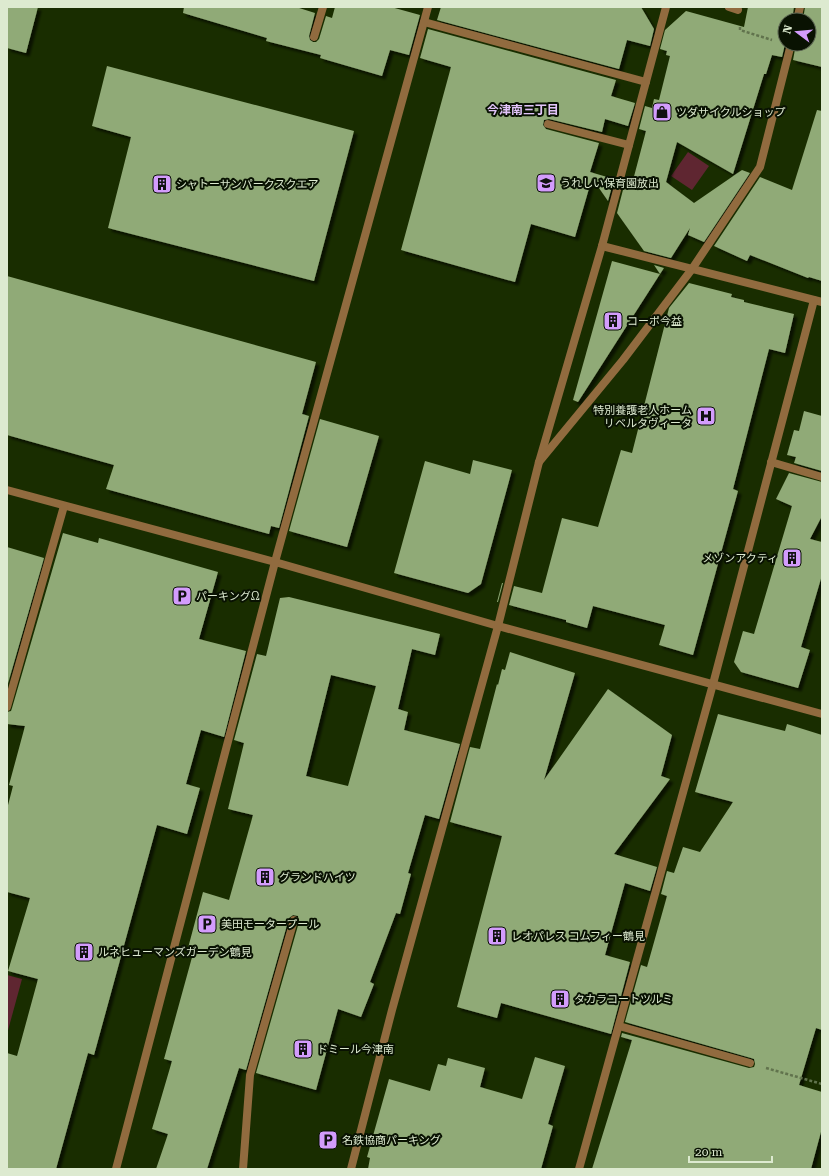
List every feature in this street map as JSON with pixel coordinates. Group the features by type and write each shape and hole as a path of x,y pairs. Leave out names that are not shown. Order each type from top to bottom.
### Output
{"street":[{"path":"314,37 323,7"},
{"path":"116,1169 275,562 428,7"},
{"path":"350,1169 392,1010 498,626 539,462 602,246 666,7"},
{"path":"729,7 738,10"},
{"path":"424,22 646,82"},
{"path":"539,462 622,360 692,269 760,167 789,52"},
{"path":"548,124 629,145"},
{"path":"579,1169 713,684 771,462 818,301 602,246"},
{"path":"771,462 822,477"},
{"path":"7,490 275,562 498,626 822,714"},
{"path":"7,707 64,506"},
{"path":"243,1169 250,1075 294,920"},
{"path":"619,1026 750,1063"}],"path":[{"path":"738,10 742,14 740,30 773,41"},
{"path":"750,1063 822,1084"}],"shaded area":[{"path":"688,152 709,166 692,190 671,176"},
{"path":"7,975 22,979 7,1034"}],"building":[{"path":"7,7 38,7 26,53 7,48"},
{"path":"184,7 296,7 315,13 309,36 310,40 313,42 316,42 319,39 326,16 332,18 335,7 391,7 420,15 409,55 390,50 382,76 320,58 321,55 266,41 267,38 183,13"},
{"path":"441,7 641,7 654,29 650,46 627,40 619,69 437,20"},
{"path":"748,7 794,7 793,12 777,12 777,52 783,52 782,57 772,55 766,74 764,74 733,174 677,142 666,182 694,203 742,170 750,173 704,242 688,235 690,228 671,258 644,251 617,213 625,182 632,184 646,131 639,129 645,106 652,108 654,99 659,100 670,56 666,55 667,51 660,49 665,30 686,11 744,27"},
{"path":"805,7 822,7 822,67 793,60 794,52 817,52 817,12 804,12"},
{"path":"428,29 616,80 611,96 635,103 628,126 605,119 602,132 549,119 544,120 543,125 546,129 599,143 590,172 614,179 608,201 592,178 575,237 531,224 515,282 401,250 451,67 420,58"},
{"name":"シャトーサンパークスクエア","path":"107,66 354,131 314,281 108,228 131,137 92,126"},
{"path":"817,110 822,111 822,281 808,278 750,255 747,261 714,246 760,177 792,190"},
{"name":"コーポ今益","path":"612,261 660,274 578,402 573,400"},
{"path":"654,265 664,268 660,274"},
{"path":"7,276 316,362 302,414 309,416 279,528 271,526 269,534 106,489 114,465 7,435"},
{"path":"689,283 732,294 731,297 744,300 744,302 794,314 785,353 769,349 733,489 738,491 693,655 659,645 665,625 593,606 587,628 566,622 566,620 509,605 514,586 542,593 562,518 598,527 621,450 632,453 669,308"},
{"path":"804,411 822,416 822,471 794,463 796,457 787,455 794,430 799,431"},
{"path":"320,419 379,436 347,547 289,531"},
{"path":"473,460 512,470 481,584 468,593 394,573 425,461 470,474"},
{"path":"789,473 822,482 822,516 810,539 822,542 822,575 801,647 810,650 798,688 741,672 734,662 743,631 754,634 792,506 776,499"},
{"path":"63,533 98,543 99,538 218,572 199,639 246,651 224,737 201,730 186,784 200,788 187,834 157,825 94,1055 88,1053 56,1169 7,1169 7,1053 17,1056 38,979 8,971 30,898 7,892 7,809 13,786 9,785 25,726 7,724 7,712 11,711 12,708"},
{"path":"7,547 44,558 7,687"},
{"path":"502,583 503,583 497,602"},
{"path":"289,597 440,634 435,655 412,649 398,709 408,712 404,730 460,744 439,819 425,815 408,873 411,874 400,914 396,913 370,982 374,984 361,1017 338,1009 316,1090 256,1073 299,922 298,916 293,915 289,918 246,1070 239,1068 207,1169 156,1169 168,1134 152,1129 172,1061 164,1059 194,950 188,948 203,892 229,900 253,815 228,809 244,743 234,740 257,654 266,656 280,598","holes":["331,675 376,686 348,786 306,776"]},
{"path":"510,652 575,673 544,780 608,689 672,735 661,776 670,779 614,854 657,867 650,891 625,883 605,955 630,962 611,1034 501,1003 497,1018 457,1007 502,836 450,822 470,747 480,749 497,684 498,685 502,669 505,670"},
{"path":"718,714 785,731 787,724 822,735 822,1030 816,1028 799,1085 822,1092 822,1128 811,1169 592,1169 632,1040 621,1037 622,1033 749,1068 754,1067 755,1064 754,1059 751,1058 625,1022 641,965 647,967 667,896 661,894 667,871 674,873 683,847 700,852 733,802 695,792"},
{"path":"535,1057 565,1066 548,1124 553,1126 541,1169 368,1169 370,1158 367,1157 389,1079 430,1091 438,1064 446,1066 448,1058 485,1068 480,1087 522,1099"}],"place":[{"name":"ツダサイクルショップ","path":"662,112"},
{"name":"うれしい保育園放出","path":"546,183"},
{"name":"シャトーサンパークスクエア","path":"162,184"},
{"name":"コーポ今益","path":"613,321"},
{"name":"特別養護老人ホーム リベルタヴィータ","path":"706,416"},
{"name":"メゾンアクティ","path":"792,558"},
{"name":"パーキングΩ","path":"182,596"},
{"name":"グランドハイツ","path":"265,877"},
{"name":"美田モータープール","path":"207,924"},
{"name":"レオパレス コムフィー鶴見","path":"497,936"},
{"name":"ルネヒューマンズガーデン鶴見","path":"84,952"},
{"name":"タカラコートツルミ","path":"560,999"},
{"name":"ドミール今津南","path":"303,1049"},
{"name":"名鉄協商パーキング","path":"328,1140"}],"district":[{"name":"今津南三丁目","path":"523,110"}]}
